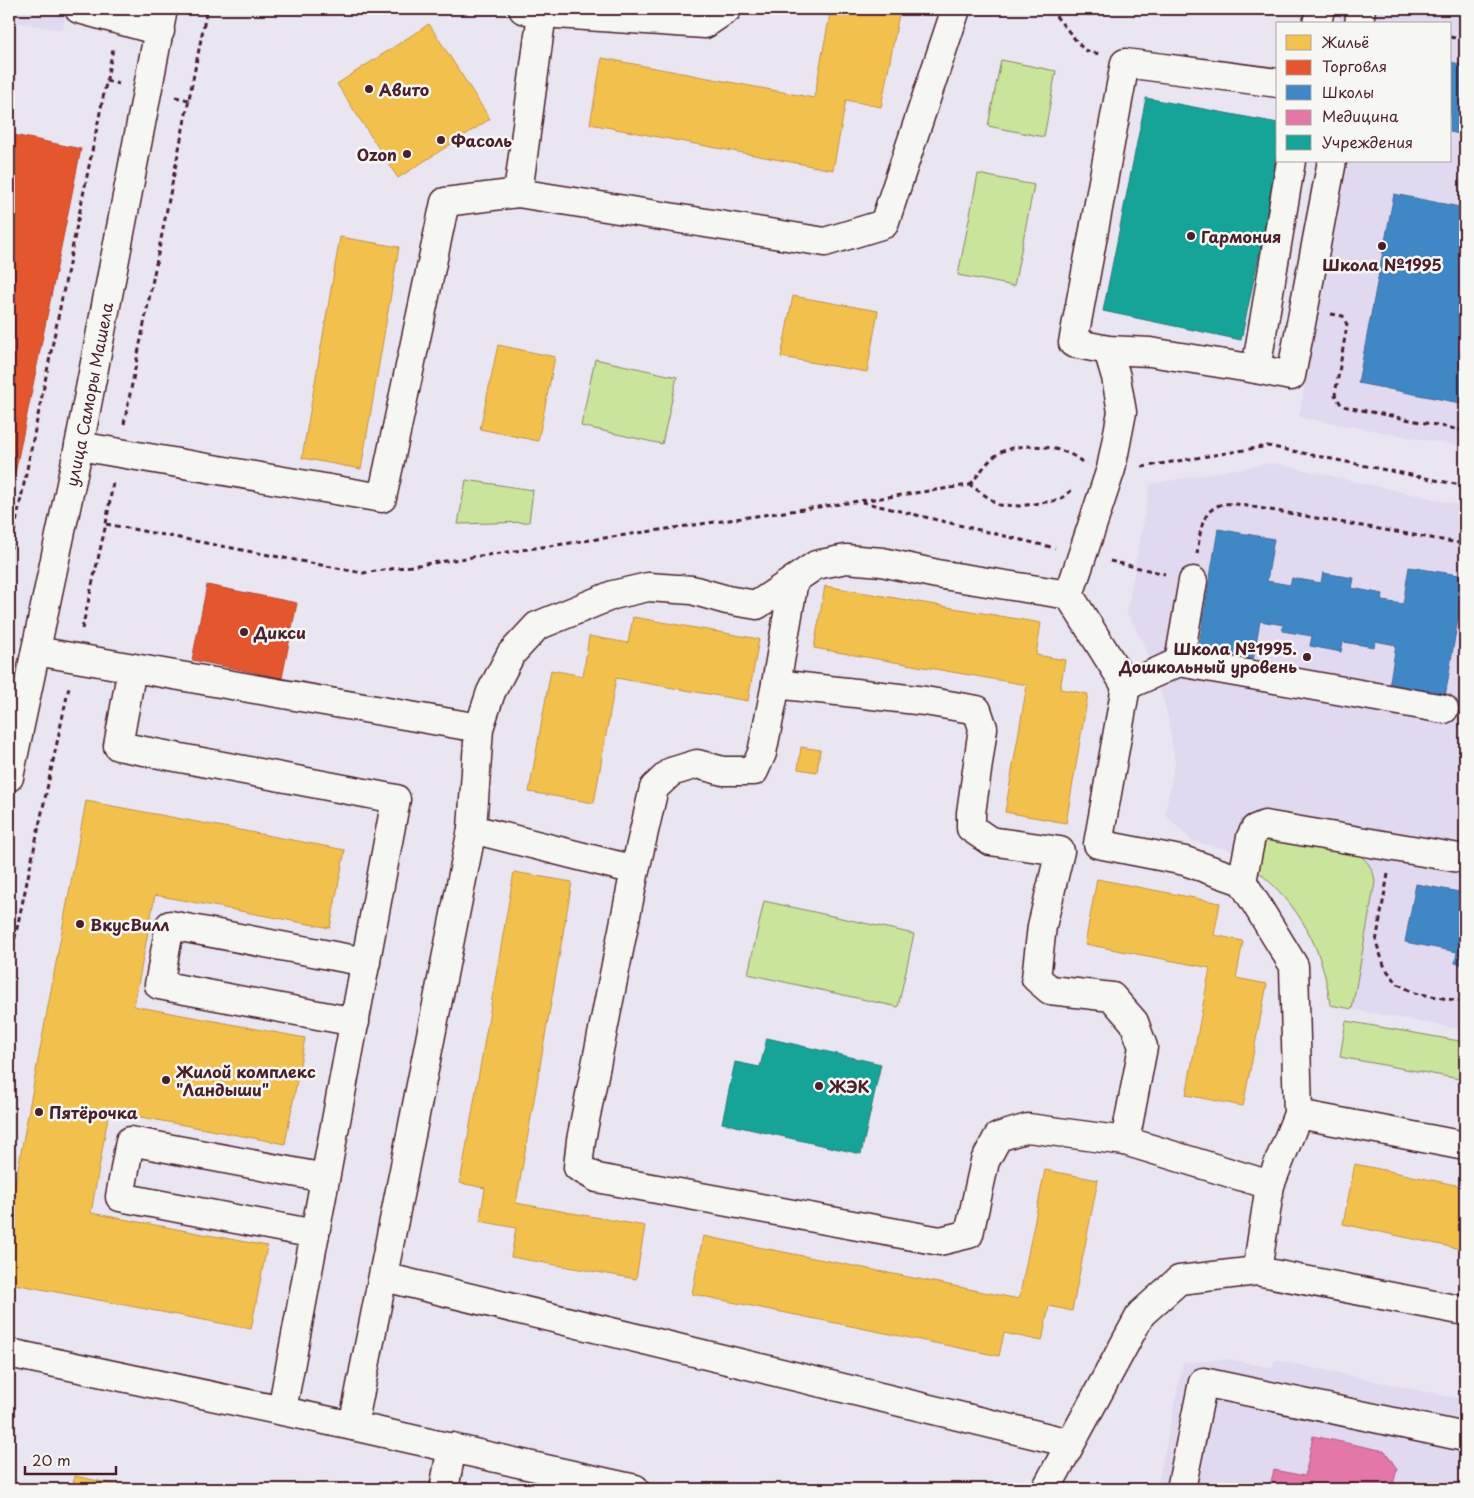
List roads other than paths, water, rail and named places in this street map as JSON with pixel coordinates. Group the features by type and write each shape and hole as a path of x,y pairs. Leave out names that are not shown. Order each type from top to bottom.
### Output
{"street":[{"path":"79,9 119,19 162,20"},
{"path":"518,193 532,11 705,24 727,9"},
{"path":"79,446 382,498 445,202 518,193 825,242 884,224 956,9"},
{"path":"1317,22 1320,9"},
{"path":"1359,22 1361,9"},
{"name":"улица Саморы Машела","path":"9,777 79,446 162,20"},
{"path":"1276,82 1125,63 1073,343 1108,350 1150,352 1291,376 1332,162"},
{"path":"1256,369 1291,162"},
{"path":"1069,595 1112,469 1122,412 1116,377 1108,350"},
{"path":"353,1426 472,829 479,728 490,692 511,654 538,626 613,595 648,587 692,590 757,606 816,565 846,559 882,562 937,574 1069,595 1126,686 1098,844 1185,861 1242,881 1294,966 1298,1114 1270,1185 1256,1271"},
{"path":"794,580 762,753 754,771 723,770 697,764 671,772 654,788 635,870 578,1167 597,1178 940,1241 969,1234 985,1161 998,1137 1028,1128 1125,1141 1270,1185"},
{"path":"1179,662 1193,581"},
{"path":"36,651 479,728"},
{"path":"1126,686 1179,662 1444,709"},
{"path":"132,668 118,746 396,799 282,1410"},
{"path":"776,684 925,701 977,710 983,728 971,813 971,828 990,841 1060,851 1042,926 1036,978 1050,990 1112,997 1134,1022 1143,1047 1125,1141"},
{"path":"1242,881 1251,837 1255,829 1265,825 1465,859"},
{"path":"472,829 635,870"},
{"path":"354,1022 159,985 170,925 366,962"},
{"path":"1298,1114 1465,1146"},
{"path":"315,1234 120,1197 128,1151 130,1141 325,1178"},
{"path":"1046,1489 1141,1314 1179,1280 1256,1271 1465,1311"},
{"path":"384,1277 1070,1443"},
{"path":"9,1353 282,1410 635,1489"},
{"path":"1181,1489 1203,1382 1465,1437"},
{"path":"444,1489 452,1447"}],"place":[{"name":"Авито","path":"369,89"},
{"name":"Фасоль","path":"441,140"},
{"name":"Ozon","path":"407,154"},
{"name":"Гармония","path":"1191,236"},
{"name":"Школа №1995","path":"1382,246"},
{"name":"Дикси","path":"244,632"},
{"name":"Школа №1995. Дошкольный уровень","path":"1307,657"},
{"name":"ВкусВилл","path":"80,924"},
{"name":"Жилой комплекс \"Ландыши\"","path":"166,1080"},
{"name":"ЖЭК","path":"819,1086"},
{"name":"Пятёрочка","path":"39,1112"}]}
